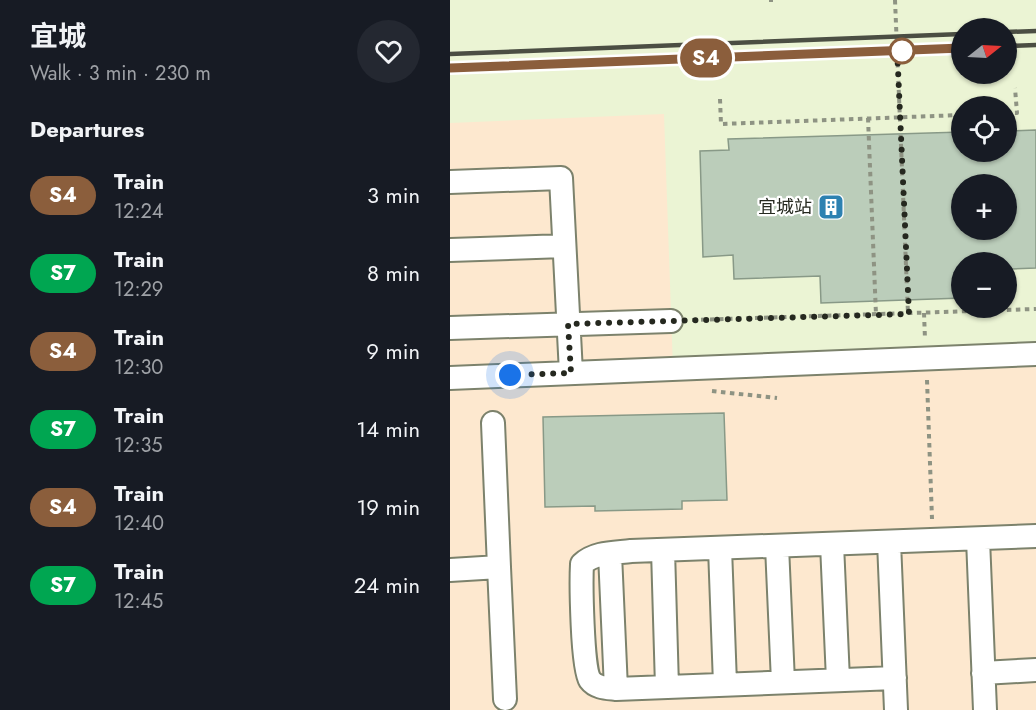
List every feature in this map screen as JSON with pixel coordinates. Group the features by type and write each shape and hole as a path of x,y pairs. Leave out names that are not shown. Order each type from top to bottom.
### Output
{"street":[{"path":"450,182 561,178 571,373"},
{"path":"450,250 564,246"},
{"path":"450,328 671,321"},
{"path":"450,378 1036,354"},
{"path":"493,423 505,699"},
{"path":"978,539 985,710"},
{"path":"895,678 616,689 598,687 590,681 586,663 582,564 589,558 610,554 663,550 978,539 1036,542"},
{"path":"889,542 896,710"},
{"path":"832,544 838,680"},
{"path":"777,546 783,682"},
{"path":"720,548 725,684"},
{"path":"663,550 668,687"},
{"path":"450,570 499,567"},
{"path":"983,673 1036,670"}],"path":[{"path":"895,0 909,314"},
{"path":"1016,88 1016,96"},
{"path":"720,99 721,124 951,115"},
{"path":"868,118 876,315"},
{"path":"671,321 1036,309"},
{"path":"924,313 933,541"}],"shaded area":[{"name":"宜城站","path":"450,0 1036,0 1036,354 450,378"},
{"path":"664,114 673,369 1036,354 1036,710 450,710 450,123"}],"building":[{"name":"宜城站","path":"1036,130 1036,268 1017,269 1017,252 951,252 951,298 821,303 820,276 734,279 733,255 703,257 700,151 729,150 728,139 951,132 951,162 1017,162 1017,131"},
{"path":"724,413 727,500 682,501 682,509 595,511 595,506 545,507 543,417"}],"railway":[{"path":"1017,32 1036,31"},
{"path":"450,54 951,34"},
{"path":"1017,46 1036,45"},
{"path":"450,68 951,48"}],"train":[{"name":"S4","path":"450,68 951,48"}],"place":[{"name":"宜城站","path":"831,207"}],"route":[{"path":"510,375 571,373 568,324 909,314 897,47 902,51"}]}
